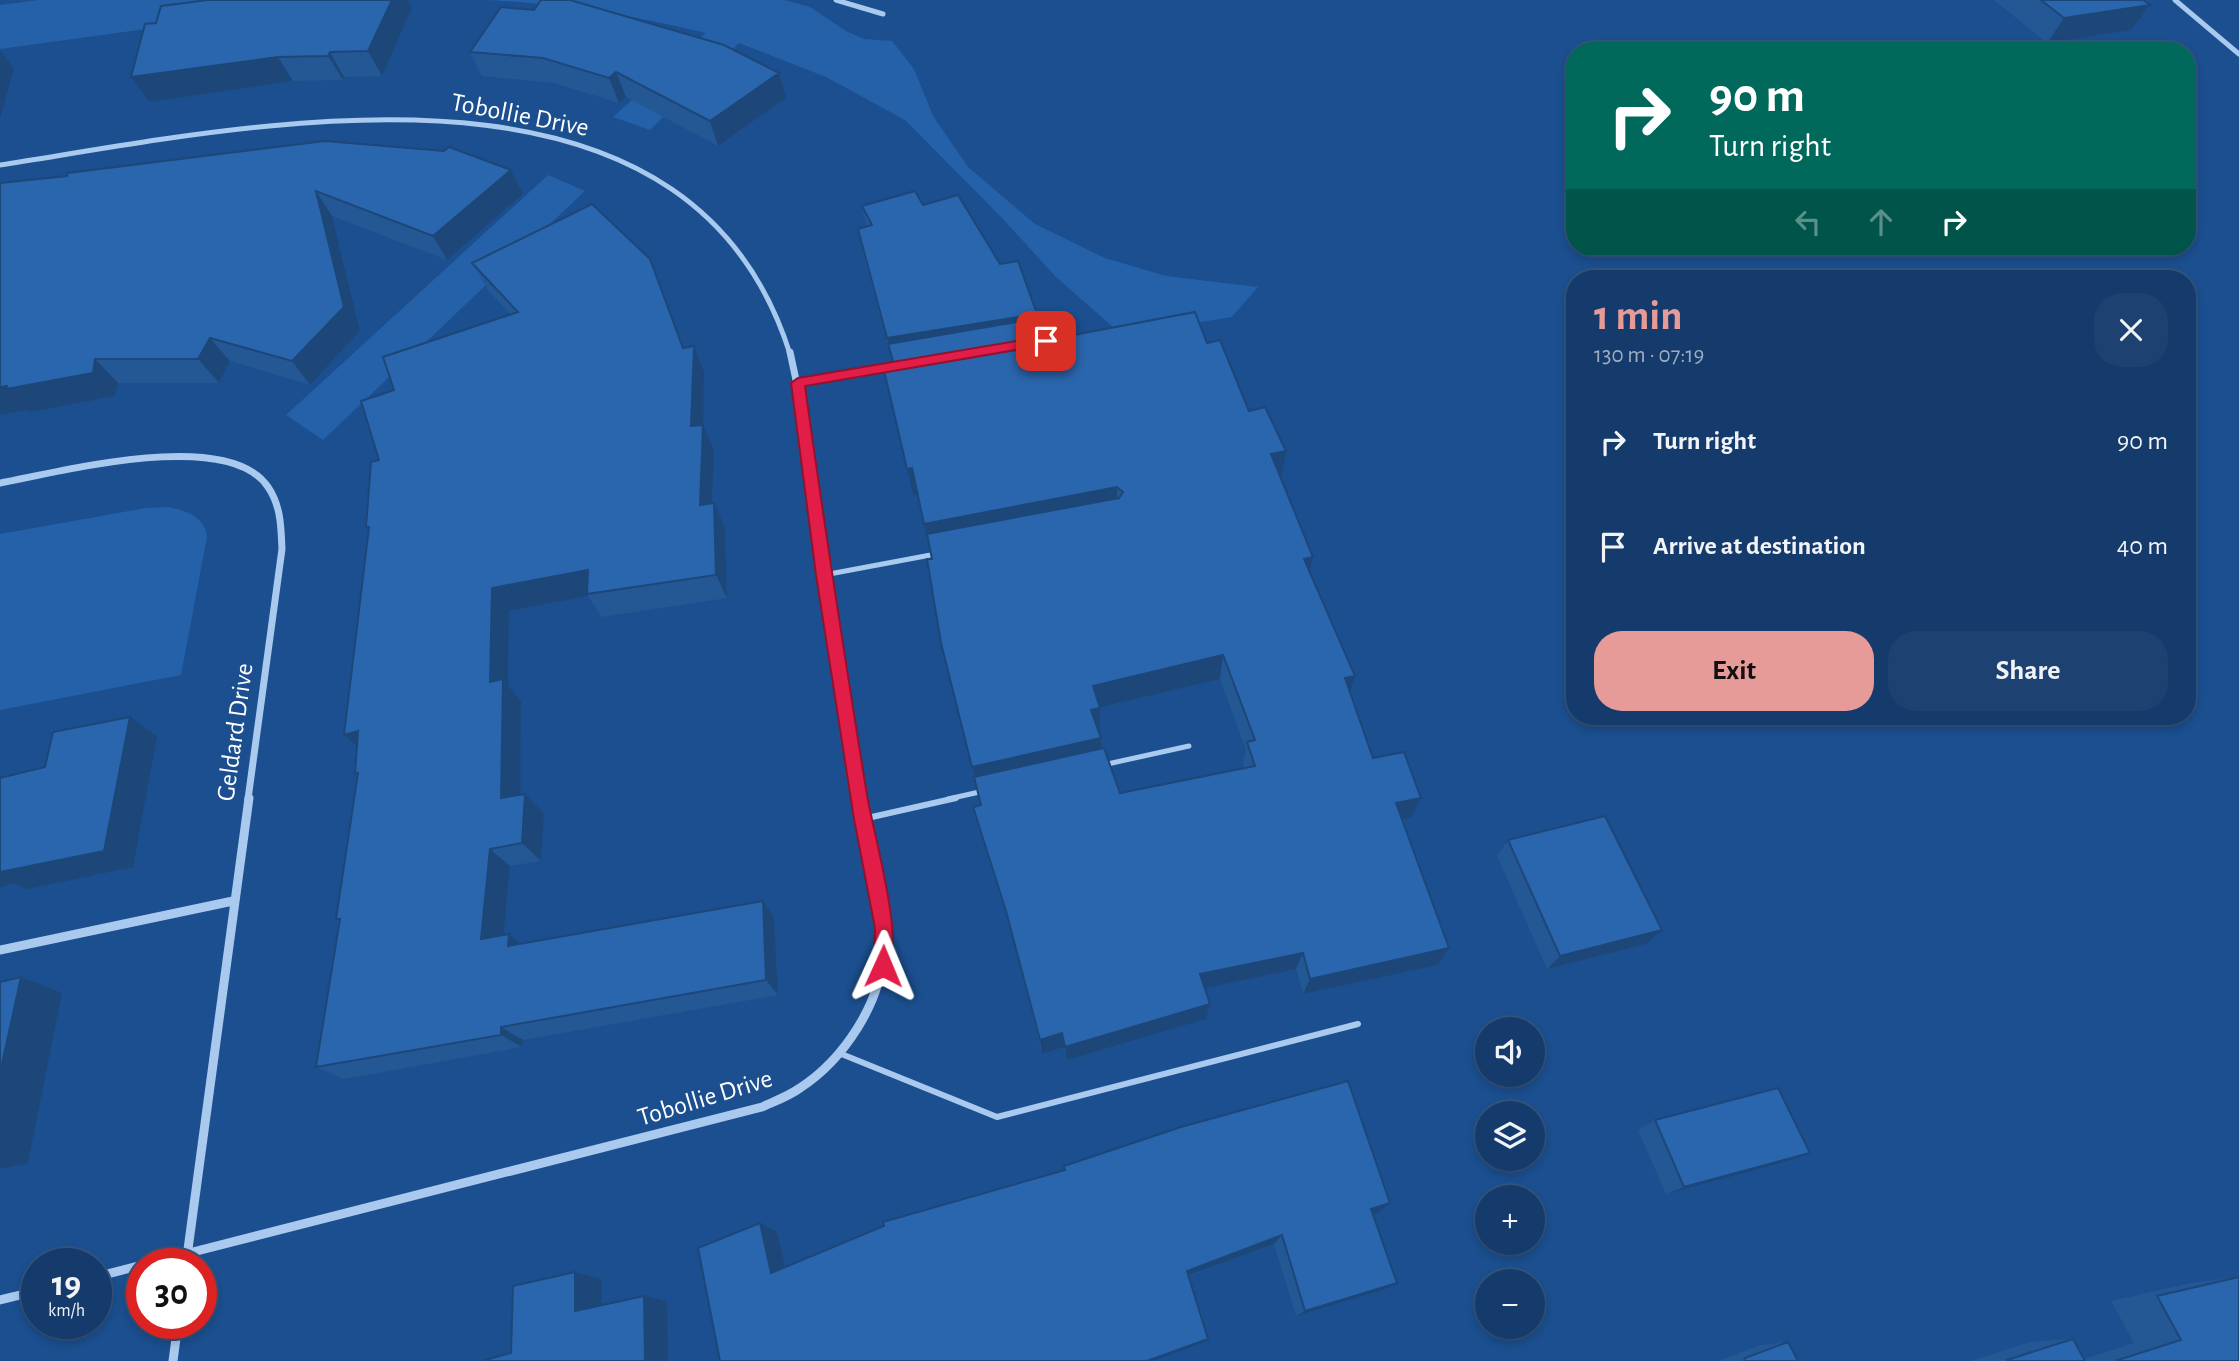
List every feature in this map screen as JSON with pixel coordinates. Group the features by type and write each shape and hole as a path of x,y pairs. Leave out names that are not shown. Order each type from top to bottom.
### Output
{"street":[{"path":"836,0 883,14"},
{"path":"2175,0 2239,54"},
{"name":"Tobollie Drive","path":"0,165 273,125 336,120 438,120 492,125 562,140 634,167 703,214 729,240 760,283 771,304 798,383 824,575 863,819 884,928 883,966 871,999 839,1053 800,1089 762,1107 204,1248"},
{"name":"Geldard Drive","path":"0,483 162,455 198,454 229,459 272,487 283,525 282,549 189,1248"},
{"path":"0,950 233,901"},
{"path":"0,1300 21,1295"},
{"path":"173,1361 176,1339"}],"lane":[{"path":"798,383 895,366"},
{"path":"824,575 944,552"},
{"path":"1094,767 1189,746"},
{"path":"863,819 999,788"},
{"path":"839,1053 997,1117 1358,1024"}],"shaded area":[{"path":"39,0 387,0 314,6 0,49 0,5"},
{"path":"487,0 784,0 810,7 846,31 864,39 892,41 914,69 933,116 968,167 1035,224 1105,258 1166,276 1258,287 1232,317 1122,335 1056,277 905,120 826,77 739,43 650,130 613,117 706,33 597,11"},
{"path":"548,175 585,191 323,440 286,415"},
{"path":"169,507 199,520 207,537 181,675 0,710 0,534 146,508"}],"building":[{"path":"208,0 392,0 368,51 330,52 328,56 278,57 131,77 145,24 156,23 161,6"},
{"path":"541,0 570,0 724,45 779,73 710,121 616,72 609,78 543,58 470,52 501,7 534,10"},
{"path":"2041,0 2143,0 2150,5 2064,18"},
{"path":"325,141 444,151 449,147 511,170 433,236 316,191 344,307 292,361 210,338 198,359 95,359 93,373 6,389 7,386 0,387 0,183"},
{"path":"915,191 923,205 958,195 1000,264 1018,261 1037,314 887,338 858,229 872,225 862,206"},
{"path":"592,204 650,259 683,348 694,346 691,426 703,425 700,505 714,503 716,575 587,594 588,570 492,588 490,682 503,679 501,798 525,794 522,843 490,849 481,939 509,934 508,946 763,901 766,980 501,1027 501,1035 316,1067 340,919 336,919 358,773 355,774 358,731 344,735 369,527 366,527 371,462 379,460 361,401 394,390 383,357 518,312 472,263"},
{"path":"1195,312 1207,343 1220,340 1249,411 1265,407 1286,451 1271,454 1313,557 1304,559 1355,676 1345,678 1373,758 1404,752 1421,798 1396,803 1449,948 1310,979 1303,953 1200,974 1210,1004 1065,1047 1062,1033 1040,1040 1006,911 973,807 981,805 974,777 1104,748 1120,793 1255,766 1247,742 1255,740 1223,655 1093,686 1100,708 1091,710 1101,738 972,767 941,643 927,559 932,559 927,534 1119,498 1123,492 1117,487 924,524 912,468 907,469 883,366 894,364 888,344 1039,318 1047,340"},
{"path":"130,717 104,851 0,872 0,778 45,767 53,732"},
{"path":"1605,816 1662,930 1560,956 1508,840"},
{"path":"21,977 0,1073 0,982"},
{"path":"1348,1081 1390,1203 1371,1209 1397,1283 1305,1311 1282,1235 1187,1271 1208,1339 1147,1361 720,1361 698,1248 760,1223 771,1273 884,1226 883,1222 1065,1170 1064,1166 1181,1127"},
{"path":"1778,1088 1810,1153 1684,1187 1655,1120"},
{"path":"575,1272 575,1311 644,1296 645,1361 482,1361 511,1353 513,1286"},
{"path":"2239,1277 2239,1361 2115,1361 2181,1340 2157,1296"},
{"path":"2073,1339 2085,1361 2007,1361 2007,1360"},
{"path":"1788,1342 1798,1361 1744,1361 1745,1358"}],"route":[{"path":"883,966 884,928 863,819 824,575 798,383 1046,341"}]}
